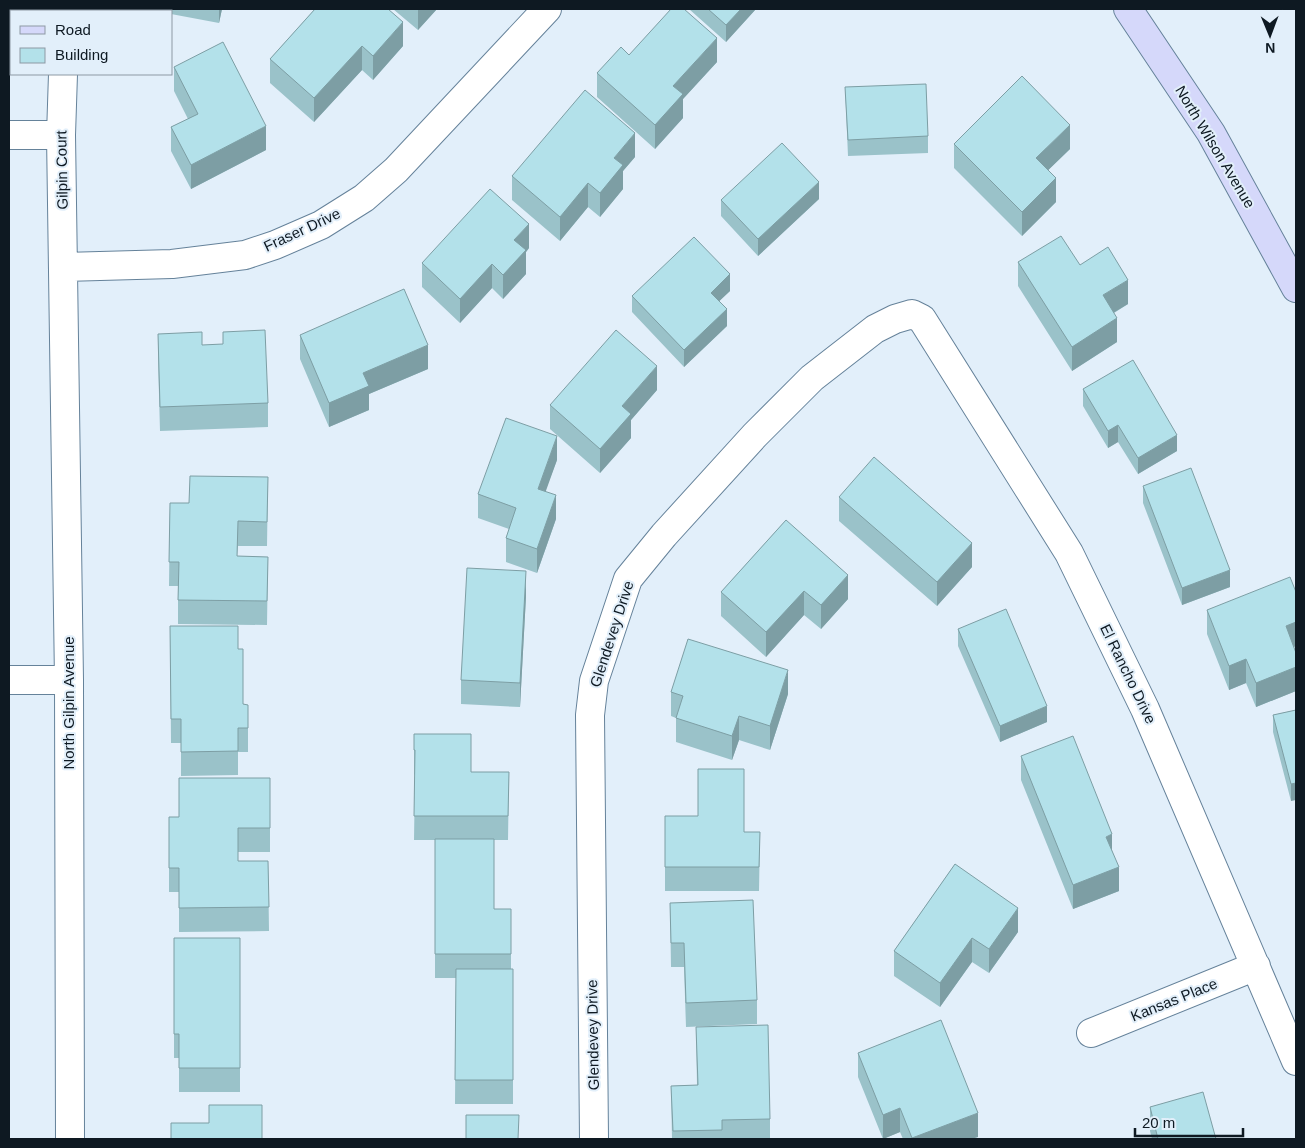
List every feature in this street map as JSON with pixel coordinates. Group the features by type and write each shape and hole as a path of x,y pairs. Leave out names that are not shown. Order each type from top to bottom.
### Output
{"main road":[{"name":"North Wilson Avenue","path":"1128,9 1211,132 1296,288"}],"street":[{"name":"Fraser Drive","path":"64,267 172,264 246,255 276,245 321,225 364,198 396,170 547,9"},
{"name":"Gilpin Court","path":"63,75 61,135 64,267"},
{"path":"9,135 61,135"},
{"name":"North Gilpin Avenue","path":"64,267 69,680 70,1139"},
{"name":"El Rancho Drive","path":"912,314 922,319 1069,552 1145,709 1296,1061"},
{"name":"Glendevey Drive","path":"594,1139 590,715 594,681 628,579 664,535 755,435 812,378 875,329 895,319 912,314"},
{"path":"9,680 69,680"},
{"name":"Kansas Place","path":"1091,1033 1256,966"}],"building":[{"path":"315,9 388,9 403,22 373,56 362,46 314,98 270,59"},
{"path":"671,9 684,9 717,38 673,86 683,94 655,125 597,73 621,47 629,55"},
{"path":"708,9 741,9 726,25"},
{"path":"223,42 266,126 191,165 171,127 198,114 174,67"},
{"path":"1022,76 1070,125 1036,158 1056,178 1022,212 954,144"},
{"path":"926,84 928,136 848,140 845,87"},
{"path":"585,90 635,133 614,158 623,165 600,193 588,183 560,217 512,176"},
{"path":"782,143 819,182 758,239 721,200"},
{"path":"490,189 529,224 514,240 526,250 503,275 492,264 460,299 422,263"},
{"path":"1061,236 1080,265 1108,247 1128,280 1103,295 1117,318 1072,347 1018,262"},
{"path":"694,237 730,274 711,293 727,309 684,350 632,296"},
{"path":"404,289 428,345 363,373 369,386 329,403 300,335"},
{"path":"265,330 268,403 160,407 158,334 202,332 202,345 223,344 223,332"},
{"path":"616,330 657,366 622,406 631,414 600,449 550,405"},
{"path":"1133,360 1177,435 1138,458 1118,425 1108,431 1083,389"},
{"path":"506,418 557,436 538,489 556,495 537,549 506,538 516,508 478,494"},
{"path":"874,457 972,543 937,582 839,497"},
{"path":"1191,468 1230,570 1182,588 1143,486"},
{"path":"190,476 268,477 267,522 238,521 237,556 268,557 267,601 178,600 179,562 169,562 170,503 189,503"},
{"path":"786,520 848,575 821,605 804,591 766,632 721,592"},
{"path":"467,568 526,571 520,683 461,680"},
{"path":"1290,577 1296,592 1296,622 1286,626 1296,653 1296,667 1256,683 1246,659 1229,666 1207,610"},
{"path":"1006,609 1047,706 1000,726 958,629"},
{"path":"170,626 238,626 238,649 243,649 243,704 248,705 248,728 238,728 238,751 181,752 181,719 171,719"},
{"path":"688,639 788,670 770,726 739,716 732,736 676,718 683,696 671,692"},
{"path":"1296,710 1296,783 1291,784 1273,715"},
{"path":"414,734 471,734 471,772 509,772 508,816 414,816"},
{"path":"1073,736 1112,834 1106,837 1119,867 1073,885 1021,756"},
{"path":"698,769 744,769 744,832 760,832 759,867 665,867 665,816 698,816"},
{"path":"179,778 270,778 270,828 238,828 238,861 268,861 269,907 179,908 179,868 169,868 169,817 179,817"},
{"path":"435,839 494,839 494,909 511,909 511,954 435,954"},
{"path":"955,864 1018,908 989,949 972,938 940,983 894,951"},
{"path":"753,900 757,1000 686,1003 684,943 671,943 670,903"},
{"path":"174,938 240,938 240,1068 179,1068 179,1034 174,1034"},
{"path":"456,969 513,969 513,1080 455,1080"},
{"path":"941,1020 978,1113 912,1138 900,1108 883,1115 858,1053"},
{"path":"768,1025 770,1119 722,1120 722,1130 673,1131 671,1086 698,1085 696,1027"},
{"path":"1203,1092 1216,1139 1158,1139 1150,1107"},
{"path":"209,1105 262,1105 262,1139 171,1139 171,1123 209,1123"},
{"path":"466,1115 519,1115 518,1139 466,1139"}]}
